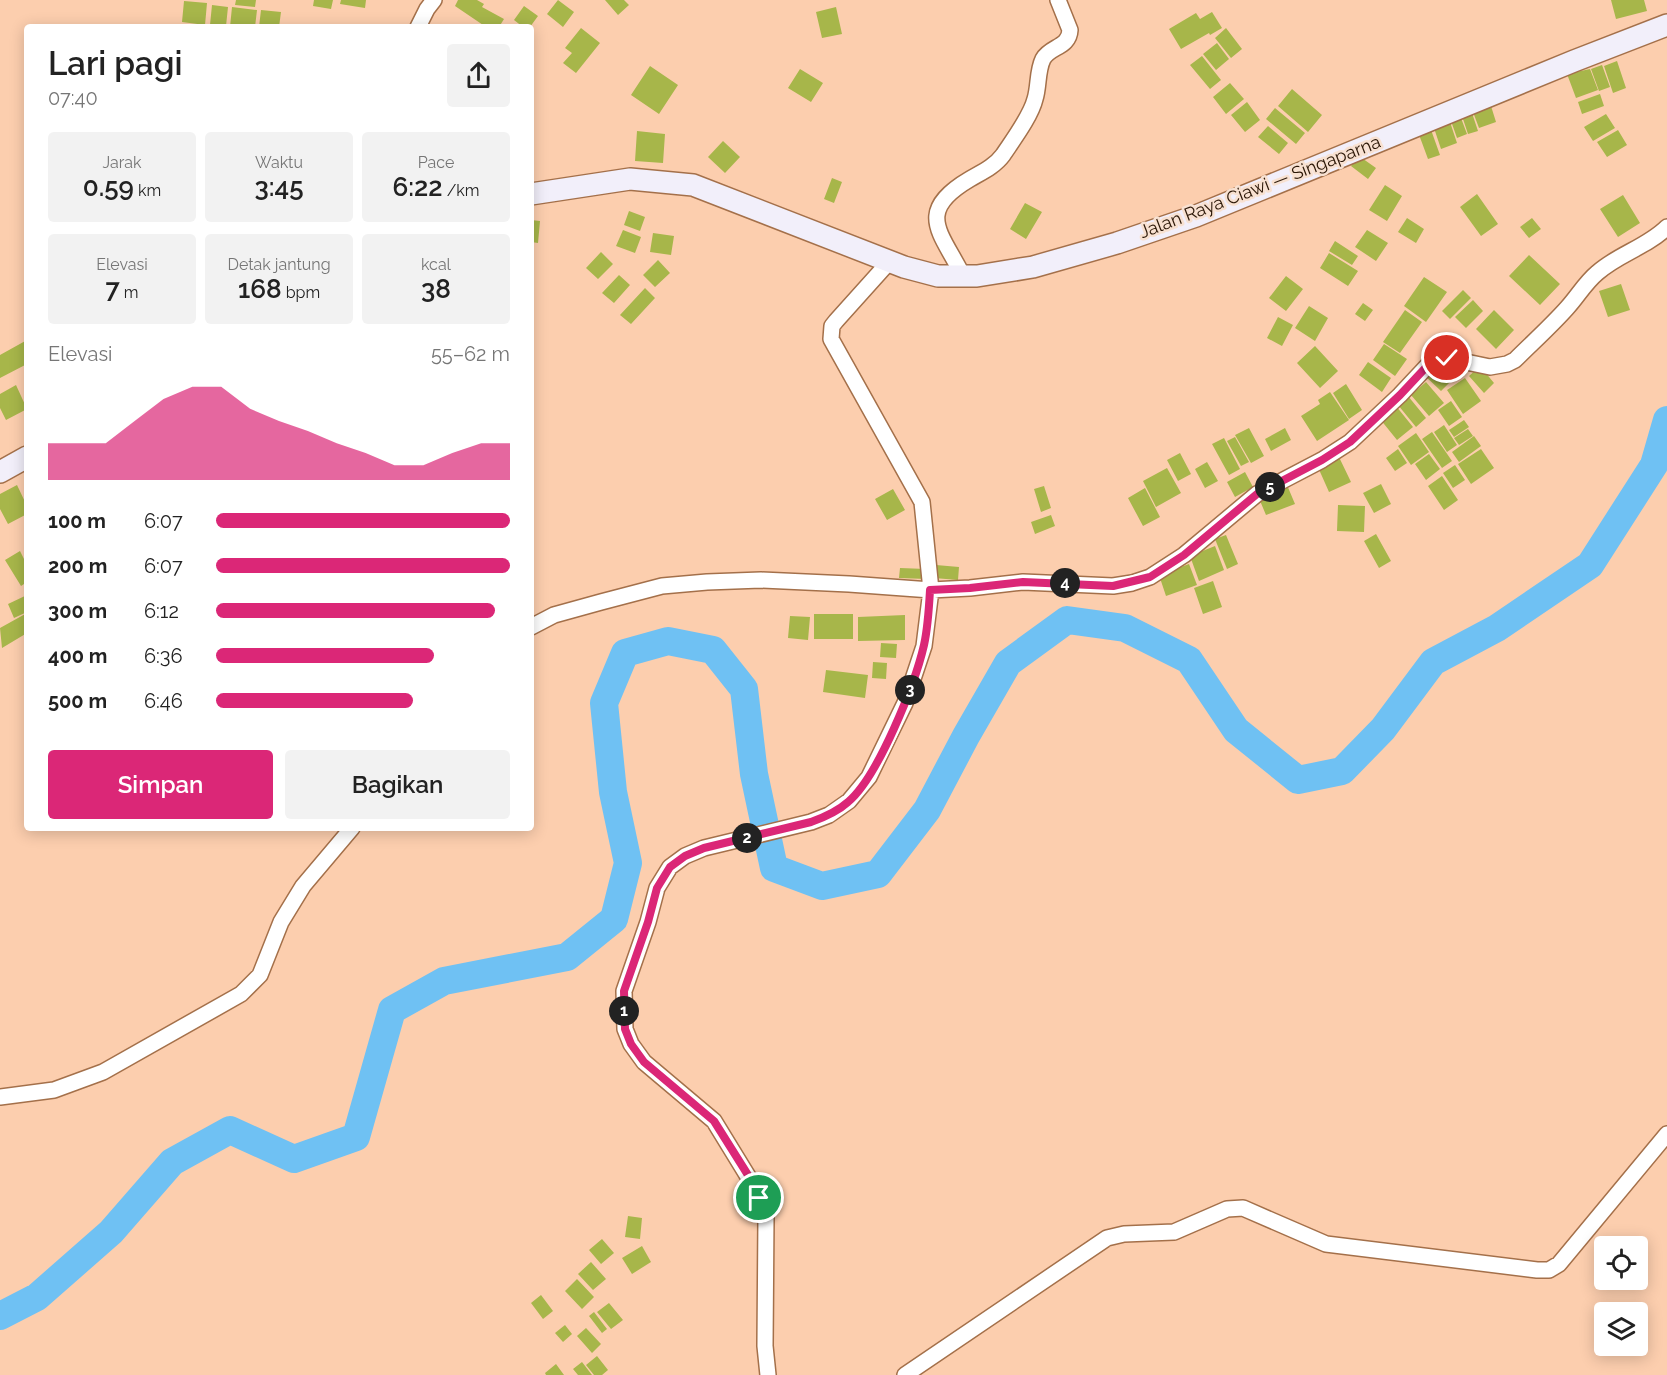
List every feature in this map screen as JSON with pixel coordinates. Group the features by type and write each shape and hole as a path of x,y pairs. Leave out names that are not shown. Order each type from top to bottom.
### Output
{"main road":[{"name":"Jalan Raya Ciawi — Singaparna","path":"534,194 630,179 693,185 889,262 938,276 977,276 1033,267 1117,243 1196,216 1667,25"},
{"path":"0,472 24,459"}],"street":[{"path":"420,24 434,0"},
{"path":"963,276 938,230 936,214 940,204 951,192 998,161 1033,106 1043,60 1048,53 1064,44 1070,35 1058,0"},
{"path":"534,625 554,615 662,586 707,582 761,580 930,590 1023,582 1113,586 1150,577 1184,555 1257,494 1322,460 1350,442 1430,363 1447,358 1490,367 1515,360 1568,307 1582,287 1598,272 1614,260 1647,243 1667,227"},
{"path":"768,1375 765,1346 766,1216 753,1183 714,1121 644,1062 631,1044 625,1029 624,991 657,888 670,867 685,856 704,848 785,829 829,815 849,801 869,777 912,684 924,646 930,590 922,502 831,339 832,326 889,262"},
{"path":"0,1097 54,1090 103,1072 241,994 260,975 281,922 303,886 349,831"},
{"path":"905,1375 1107,1238 1124,1234 1174,1232 1235,1207 1251,1210 1326,1244 1549,1270 1559,1264 1667,1134"}],"building":[{"path":"236,0 256,0 255,7 235,5"},
{"path":"314,0 333,0 331,9 313,6"},
{"path":"341,0 366,0 365,8 340,4"},
{"path":"458,0 477,0 484,4 482,7 504,19 501,24 482,24 455,6"},
{"path":"558,0 574,12 563,27 547,14"},
{"path":"605,0 624,0 629,5 618,15"},
{"path":"1611,0 1644,0 1647,11 1616,19"},
{"path":"184,1 207,3 205,24 182,22"},
{"path":"212,5 228,7 226,24 210,24"},
{"path":"524,6 538,16 532,24 519,24 514,20"},
{"path":"232,7 257,10 255,24 230,24"},
{"path":"836,7 842,34 822,38 816,12"},
{"path":"261,10 281,12 279,24 259,24"},
{"path":"1212,12 1222,28 1181,49 1169,29 1196,13 1200,19"},
{"path":"581,28 600,43 576,73 563,63 572,53 565,48"},
{"path":"1226,28 1242,49 1231,58 1215,38"},
{"path":"1217,43 1229,59 1216,70 1203,54"},
{"path":"1202,56 1221,80 1210,89 1190,65"},
{"path":"1617,61 1626,88 1613,93 1604,66"},
{"path":"1602,65 1610,87 1599,91 1591,69"},
{"path":"650,66 678,85 659,114 631,95"},
{"path":"800,69 823,83 811,102 788,88"},
{"path":"1590,69 1598,90 1576,98 1567,74"},
{"path":"1230,83 1244,99 1226,114 1213,97"},
{"path":"1292,89 1322,115 1308,132 1278,106"},
{"path":"1600,94 1604,106 1582,114 1578,102"},
{"path":"1247,102 1260,120 1245,132 1231,115"},
{"path":"1491,106 1496,122 1479,128 1473,112"},
{"path":"1275,108 1305,133 1296,144 1266,119"},
{"path":"1472,113 1478,131 1468,134 1462,116"},
{"path":"1606,114 1615,128 1593,141 1584,127"},
{"path":"1461,118 1467,134 1457,138 1451,121"},
{"path":"1450,122 1457,143 1441,149 1434,128"},
{"path":"1268,126 1288,143 1279,154 1258,137"},
{"path":"1430,127 1440,155 1428,159 1418,132"},
{"path":"1618,130 1627,145 1607,157 1597,142"},
{"path":"637,131 665,134 663,163 635,161"},
{"path":"723,141 740,157 725,173 708,157"},
{"path":"1359,156 1376,168 1368,179 1351,166"},
{"path":"832,178 842,182 834,203 824,199"},
{"path":"1385,185 1402,196 1387,221 1369,210"},
{"path":"1477,194 1498,224 1481,236 1460,207"},
{"path":"1623,195 1640,223 1618,237 1600,209"},
{"path":"1025,203 1042,212 1026,239 1010,229"},
{"path":"629,211 645,217 640,231 624,225"},
{"path":"1407,218 1424,229 1416,243 1398,232"},
{"path":"1532,218 1541,229 1529,238 1520,227"},
{"path":"534,220 540,221 538,243 534,242"},
{"path":"623,230 641,237 635,253 616,246"},
{"path":"1367,230 1388,243 1376,261 1355,247"},
{"path":"653,233 674,236 671,255 650,252"},
{"path":"1335,241 1358,256 1352,265 1329,251"},
{"path":"601,252 613,264 598,279 586,268"},
{"path":"1329,253 1358,271 1348,286 1320,268"},
{"path":"1529,255 1560,284 1540,305 1509,276"},
{"path":"658,260 670,273 655,287 643,275"},
{"path":"619,275 630,285 614,303 602,293"},
{"path":"1286,276 1303,289 1286,311 1269,298"},
{"path":"1424,277 1447,292 1426,322 1404,306"},
{"path":"1621,284 1630,310 1608,317 1599,291"},
{"path":"645,288 655,298 631,324 620,315"},
{"path":"1463,290 1471,298 1450,319 1442,311"},
{"path":"1473,300 1483,311 1466,328 1455,317"},
{"path":"1363,303 1373,310 1365,321 1355,314"},
{"path":"1309,306 1328,318 1315,341 1295,328"},
{"path":"1405,310 1422,322 1400,353 1383,342"},
{"path":"1494,310 1514,330 1496,349 1476,329"},
{"path":"1278,317 1293,325 1282,346 1267,338"},
{"path":"24,342 24,366 0,378 0,355"},
{"path":"1384,344 1407,359 1395,376 1373,360"},
{"path":"1315,346 1338,371 1320,388 1297,363"},
{"path":"1444,360 1459,374 1453,380 1438,365"},
{"path":"1368,362 1391,378 1382,392 1359,375"},
{"path":"1433,364 1451,381 1441,391 1423,374"},
{"path":"1480,366 1494,383 1484,393 1469,376"},
{"path":"1465,378 1481,401 1463,414 1447,390"},
{"path":"1426,382 1444,403 1429,416 1411,395"},
{"path":"1346,384 1362,410 1349,419 1333,393"},
{"path":"16,385 24,402 24,411 6,420 0,408 0,394"},
{"path":"1330,392 1349,420 1317,441 1301,416 1320,404 1318,400"},
{"path":"1408,396 1426,418 1416,427 1398,405"},
{"path":"1451,401 1462,417 1449,426 1438,410"},
{"path":"1396,406 1413,427 1397,440 1380,419"},
{"path":"1464,420 1469,427 1454,437 1449,430"},
{"path":"1444,425 1457,445 1447,452 1434,432"},
{"path":"1249,428 1264,456 1251,463 1235,435"},
{"path":"1285,428 1291,440 1271,451 1265,439"},
{"path":"1468,429 1473,436 1459,445 1454,438"},
{"path":"1432,432 1452,461 1442,468 1422,439"},
{"path":"1416,433 1429,452 1411,465 1398,446"},
{"path":"1474,436 1481,446 1459,462 1452,452"},
{"path":"1235,437 1249,462 1241,466 1227,441"},
{"path":"1224,438 1240,469 1229,475 1212,444"},
{"path":"1398,449 1407,463 1395,471 1386,458"},
{"path":"1481,449 1494,468 1471,484 1458,464"},
{"path":"1180,453 1191,474 1178,481 1167,460"},
{"path":"1429,454 1440,469 1426,480 1415,464"},
{"path":"1338,455 1351,482 1329,492 1317,465"},
{"path":"1207,462 1218,481 1205,488 1195,469"},
{"path":"1455,465 1465,480 1453,488 1443,473"},
{"path":"1167,468 1181,493 1156,507 1143,481"},
{"path":"1245,472 1253,487 1235,497 1227,482"},
{"path":"1442,476 1458,500 1444,510 1428,486"},
{"path":"1381,484 1391,504 1374,513 1363,493"},
{"path":"17,485 24,500 24,516 8,524 0,509 0,494"},
{"path":"1287,485 1295,504 1266,515 1258,496"},
{"path":"1044,486 1051,508 1041,512 1034,489"},
{"path":"1145,488 1160,517 1143,526 1128,498"},
{"path":"893,489 905,510 887,520 875,499"},
{"path":"1338,505 1365,506 1364,532 1337,531"},
{"path":"1051,515 1055,526 1035,534 1031,522"},
{"path":"1376,534 1391,561 1379,568 1364,541"},
{"path":"1226,535 1238,564 1227,569 1215,539"},
{"path":"1215,546 1224,570 1199,581 1190,556"},
{"path":"20,551 24,559 24,584 21,586 5,560"},
{"path":"1189,564 1197,585 1166,596 1159,575"},
{"path":"936,565 959,567 958,580 934,578"},
{"path":"900,568 926,569 926,579 899,578"},
{"path":"1213,581 1222,607 1203,614 1194,588"},
{"path":"24,596 24,613 14,618 8,604"},
{"path":"814,614 853,614 853,639 814,639"},
{"path":"24,615 24,635 2,648 0,628"},
{"path":"905,615 905,640 858,641 858,617"},
{"path":"790,616 810,617 808,640 788,638"},
{"path":"881,643 897,644 896,658 880,657"},
{"path":"873,662 887,663 886,679 872,678"},
{"path":"826,670 868,675 865,698 823,692"},
{"path":"628,1216 642,1218 640,1239 625,1237"},
{"path":"602,1239 614,1253 601,1264 589,1250"},
{"path":"642,1246 651,1262 632,1274 622,1258"},
{"path":"591,1262 606,1279 593,1290 578,1274"},
{"path":"577,1279 594,1297 582,1309 565,1291"},
{"path":"541,1295 553,1311 543,1319 531,1303"},
{"path":"609,1303 623,1320 611,1329 597,1312"},
{"path":"594,1312 607,1329 602,1333 589,1316"},
{"path":"565,1325 572,1334 563,1342 555,1333"},
{"path":"586,1328 601,1344 592,1353 577,1336"},
{"path":"597,1356 608,1370 602,1375 594,1375 586,1365"},
{"path":"582,1362 592,1375 578,1375 573,1369"},
{"path":"556,1364 564,1375 546,1375 545,1373"}],"waterway":[{"path":"0,1316 37,1297 111,1232 172,1162 230,1130 294,1159 356,1137 392,1010 444,981 567,957 614,919 628,863 613,792 604,703 625,653 668,641 713,650 744,689 754,774 774,868 822,886 878,874 927,810 1008,663 1067,620 1125,628 1189,660 1236,730 1298,780 1342,771 1383,729 1433,662 1497,628 1590,565 1654,465 1667,420"}],"route":[{"path":"759,1198 753,1183 714,1121 644,1062 631,1044 625,1029 624,991 648,922 657,888 670,867 685,856 704,848 811,822 829,815 849,801 869,777 905,703 924,646 930,590 1023,582 1113,586 1150,577 1184,555 1257,494 1322,460 1350,442 1430,363 1447,358"}]}
